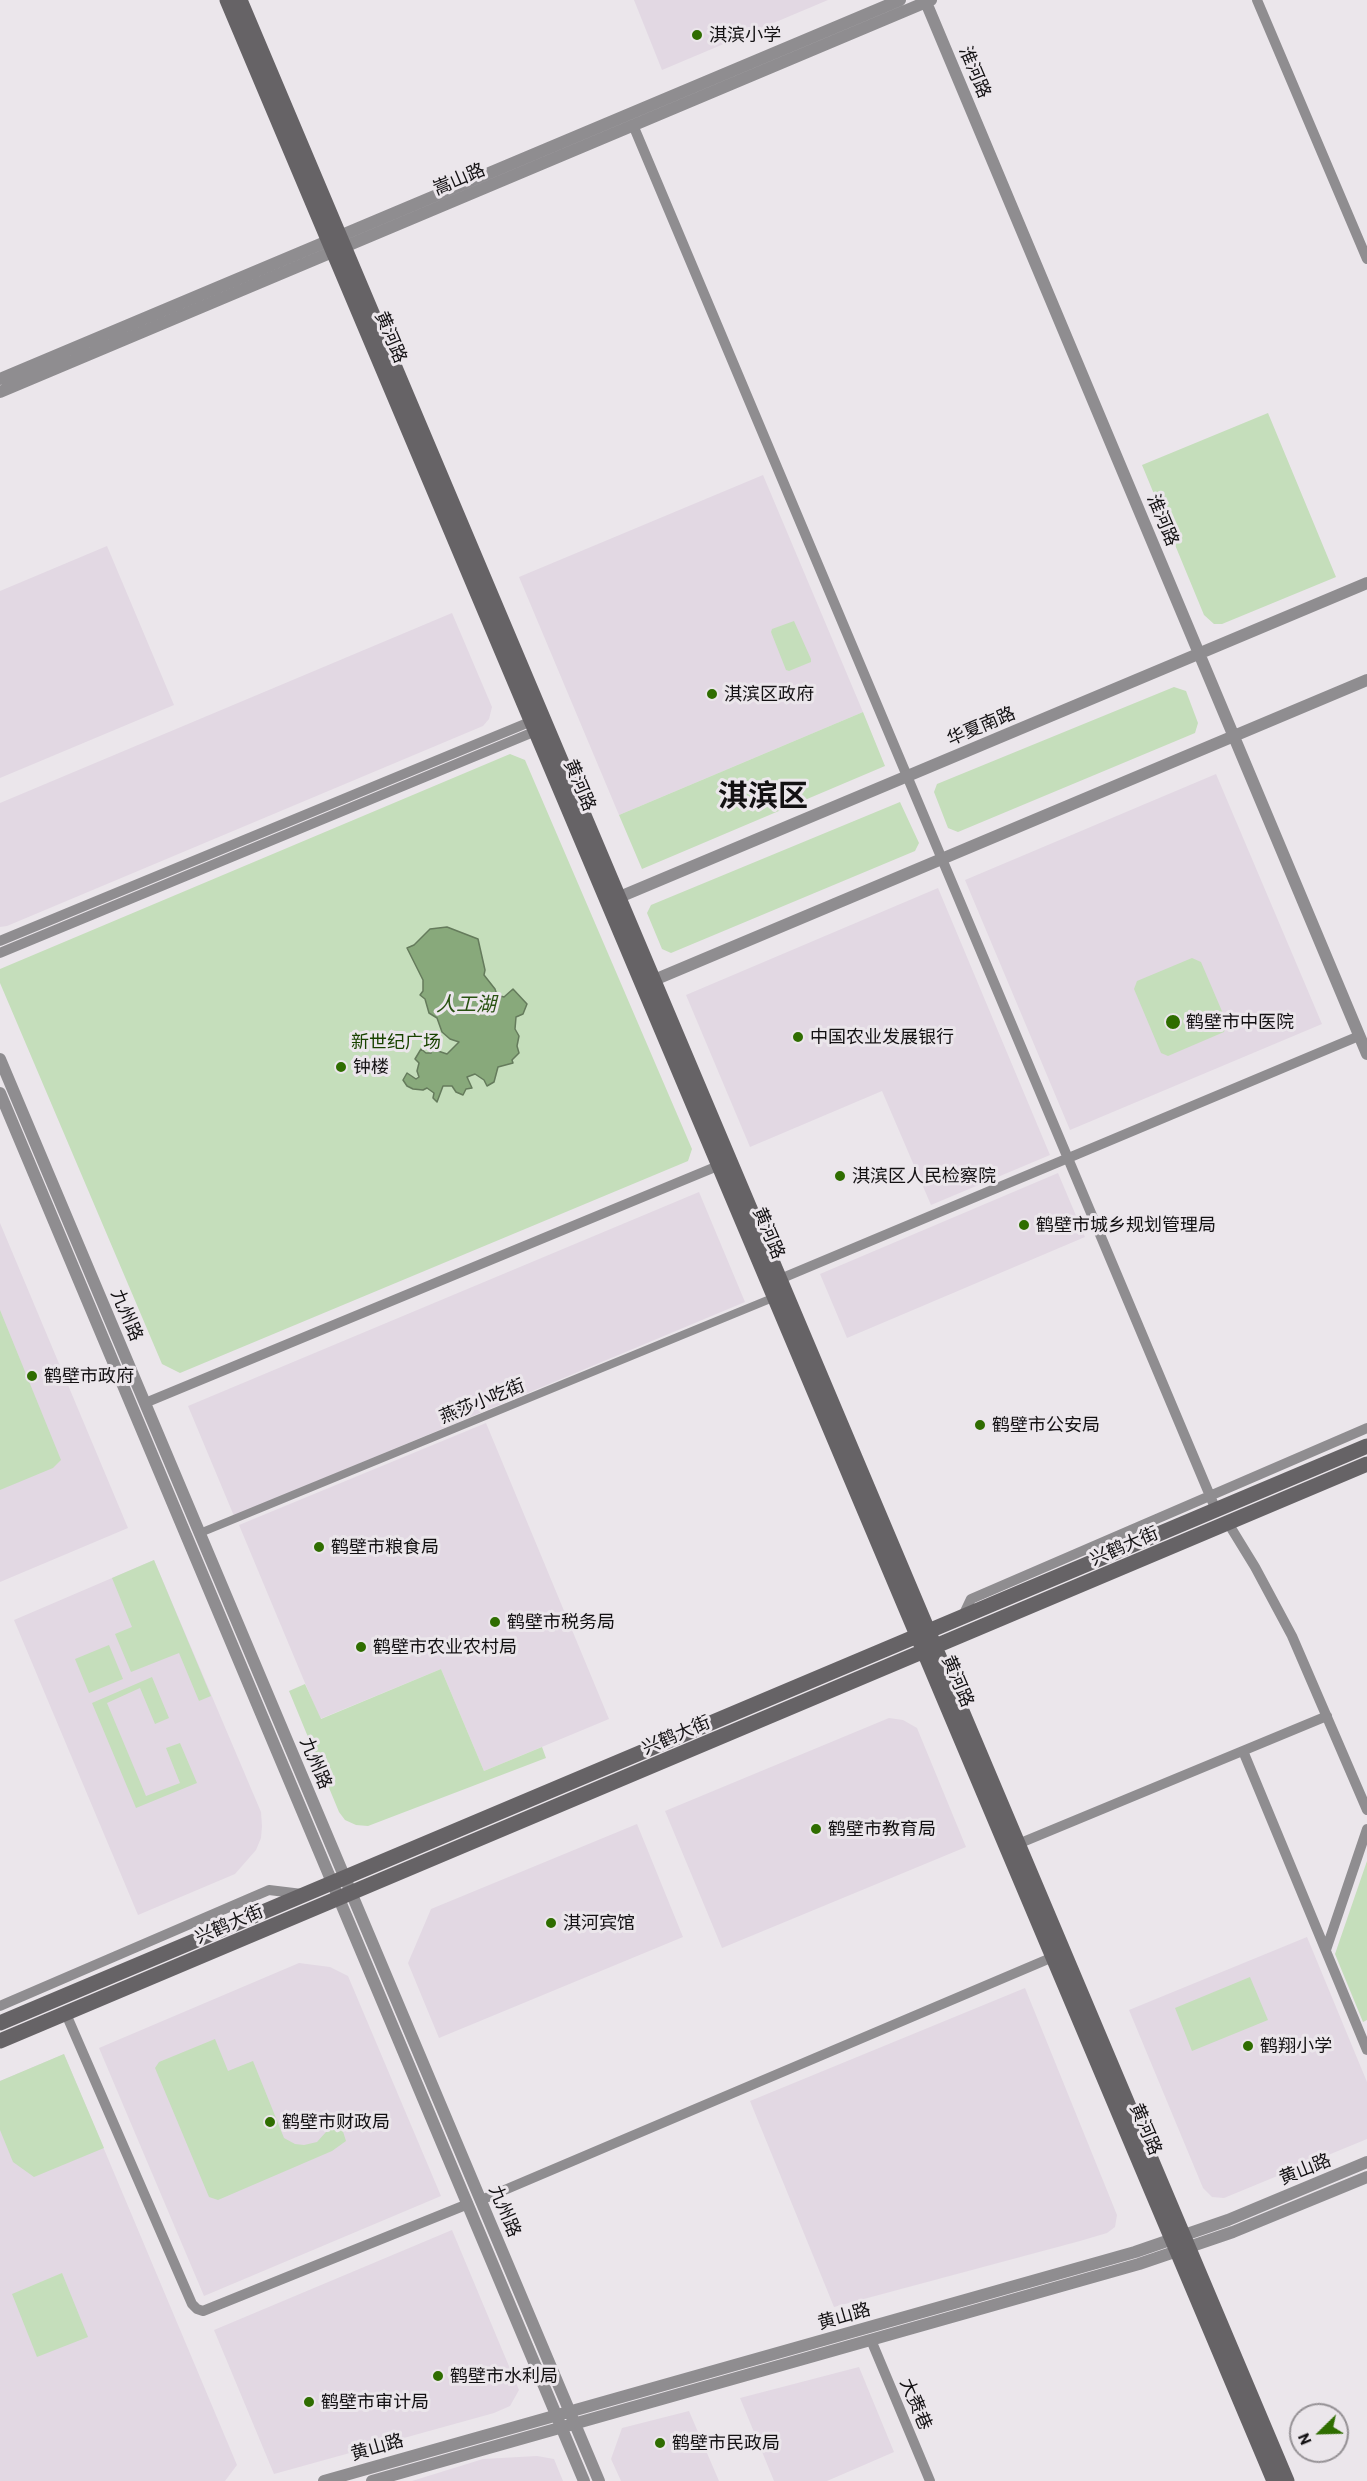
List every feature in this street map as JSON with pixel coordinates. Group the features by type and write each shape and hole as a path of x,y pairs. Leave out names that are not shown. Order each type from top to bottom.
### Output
{"main road":[{"name":"黄河路","path":"227,0 337,244 725,1163 780,1279 923,1634"},
{"name":"黄河路","path":"240,0 534,726 613,899"},
{"name":"黄河路","path":"725,1163 775,1297 1018,1844 1274,2481"},
{"name":"兴鹤大街","path":"0,2023 308,1895 1367,1446"},
{"name":"兴鹤大街","path":"0,2041 1367,1464"},
{"name":"黄河路","path":"930,1649 1053,1957 1287,2481"}],"street":[{"name":"嵩山路","path":"0,392 900,0"},
{"path":"1257,0 1367,259"},
{"name":"嵩山路","path":"0,379 633,125 928,1"},
{"name":"淮河路","path":"928,1 1367,1054"},
{"path":"633,125 1216,1510"},
{"name":"华夏南路","path":"613,899 1367,583"},
{"path":"648,982 1367,680"},
{"path":"0,941 534,726"},
{"path":"0,953 534,726"},
{"path":"780,1279 1359,1036"},
{"name":"九州路","path":"0,1059 200,1533 339,1881"},
{"name":"九州路","path":"0,1093 339,1881 481,2200 599,2481"},
{"path":"145,1403 725,1163"},
{"name":"燕莎小吃街","path":"200,1533 775,1297"},
{"path":"961,1618 970,1599 1367,1428"},
{"path":"1228,1523 1255,1567 1292,1636 1367,1810"},
{"path":"1018,1844 1327,1716"},
{"path":"1243,1751 1326,1950 1364,2032 1367,2050"},
{"path":"1326,1950 1367,1829"},
{"path":"0,2006 269,1890 308,1895"},
{"name":"九州路","path":"346,1896 468,2204 584,2481"},
{"path":"481,2200 1053,1957"},
{"path":"66,2014 192,2304 197,2309 203,2311 468,2204"},
{"name":"黄山路","path":"372,2481 872,2340 1180,2244 1228,2220 1367,2162"},
{"name":"黄山路","path":"324,2481 1124,2255 1233,2232 1367,2177"},
{"name":"大赉巷","path":"872,2340 930,2481"}],"shaded area":[{"name":"淇滨小学","path":"634,0 828,0 662,70"},
{"name":"淇滨区政府","path":"763,475 863,712 619,815 519,577"},
{"path":"107,546 174,705 0,778 0,591"},
{"path":"452,613 492,707 489,719 483,726 0,927 0,803"},
{"path":"1216,774 1322,1024 1070,1130 965,880"},
{"path":"938,888 1050,1155 931,1205 882,1091 750,1147 686,995"},
{"path":"1058,1173 1085,1237 847,1338 820,1274"},
{"path":"699,1192 745,1302 234,1516 188,1406"},
{"name":"鹤壁市政府","path":"0,1223 128,1528 0,1582"},
{"path":"486,1423 609,1719 484,1771 441,1669 320,1719 239,1525"},
{"path":"154,1560 261,1812 262,1826 261,1838 256,1850 235,1874 138,1915 14,1620"},
{"name":"鹤壁市教育局","path":"889,1718 903,1720 917,1728 966,1847 722,1948 665,1811"},
{"name":"淇河宾馆","path":"637,1824 683,1937 439,2038 408,1963 431,1909"},
{"name":"鹤翔小学","path":"1307,1937 1367,2082 1367,2139 1224,2198 1212,2197 1203,2188 1129,2010"},
{"name":"鹤壁市财政局","path":"299,1963 330,1967 348,1976 441,2196 204,2296 99,2048"},
{"path":"1025,1988 1117,2215 1115,2227 1107,2233 1080,2241 834,2307 750,2101"},
{"path":"64,2054 237,2465 225,2481 0,2481 0,2081"},
{"path":"452,2230 519,2390 510,2406 494,2413 274,2474 214,2330"},
{"path":"859,2367 894,2452 827,2481 774,2481 740,2398"},
{"name":"鹤壁市民政局","path":"689,2411 719,2481 621,2481 611,2459 622,2428"},
{"path":"537,2456 554,2459 563,2481 412,2481 483,2459"}],"green space":[{"path":"1268,413 1336,577 1222,624 1214,624 1204,615 1142,465"},
{"path":"794,621 811,662 789,671 786,670 771,632 772,629"},
{"path":"1174,687 1186,691 1198,723 1195,733 958,832 948,828 934,792 937,784"},
{"path":"863,712 885,766 642,869 619,815"},
{"name":"新世纪广场","path":"510,754 525,760 692,1149 688,1161 180,1373 162,1364 0,983 0,969"},
{"path":"900,802 919,843 915,851 671,953 662,949 647,913 651,905"},
{"path":"1192,958 1201,962 1227,1023 1224,1032 1168,1056 1161,1053 1134,989 1137,981"},
{"path":"0,1310 61,1460 53,1468 0,1490"},
{"path":"154,1560 211,1696 199,1701 179,1653 131,1672 115,1634 132,1627 112,1578"},
{"path":"109,1645 123,1679 89,1693 75,1659"},
{"path":"441,1669 484,1771 542,1747 546,1758 368,1826 356,1825 345,1820 339,1812 289,1691 305,1684 321,1719"},
{"path":"152,1677 169,1718 155,1724 140,1688 107,1703 146,1796 180,1783 166,1748 180,1743 197,1783 136,1808 92,1703"},
{"path":"1367,1861 1367,2020 1363,2022 1335,1954"},
{"path":"1250,1977 1268,2020 1192,2051 1175,2008"},
{"path":"215,2039 228,2071 253,2061 284,2138 295,2144 304,2145 317,2142 326,2132 331,2113 335,2114 340,2122 346,2141 332,2151 218,2200 209,2197 155,2068 159,2062"},
{"path":"64,2054 104,2148 34,2177 13,2162 0,2130 0,2081"},
{"path":"62,2273 88,2337 37,2357 12,2294"}],"water":[{"name":"人工湖","path":"447,927 478,939 485,970 484,975 497,995 504,997 513,989 527,1004 523,1014 516,1017 515,1029 519,1036 517,1046 519,1053 512,1060 513,1063 498,1067 494,1082 487,1086 484,1080 475,1074 467,1077 472,1088 466,1089 463,1095 456,1092 452,1086 443,1086 437,1102 433,1098 434,1093 427,1088 413,1089 403,1080 407,1073 416,1079 419,1077 417,1071 419,1063 415,1059 421,1049 426,1053 431,1053 432,1049 447,1054 459,1042 450,1039 442,1032 437,1018 429,1013 425,999 420,995 423,991 423,980 407,948 414,945 430,929"}],"place":[{"name":"淇滨小学","path":"697,35"},
{"name":"淇滨区政府","path":"712,694"},
{"name":"鹤壁市中医院","path":"1173,1022"},
{"name":"中国农业发展银行","path":"798,1037"},
{"name":"钟楼","path":"341,1067"},
{"name":"淇滨区人民检察院","path":"840,1176"},
{"name":"鹤壁市城乡规划管理局","path":"1024,1225"},
{"name":"鹤壁市政府","path":"32,1376"},
{"name":"鹤壁市公安局","path":"980,1425"},
{"name":"鹤壁市粮食局","path":"319,1547"},
{"name":"鹤壁市税务局","path":"495,1622"},
{"name":"鹤壁市农业农村局","path":"361,1647"},
{"name":"鹤壁市教育局","path":"816,1829"},
{"name":"淇河宾馆","path":"551,1923"},
{"name":"鹤翔小学","path":"1248,2046"},
{"name":"鹤壁市财政局","path":"270,2122"},
{"name":"鹤壁市水利局","path":"438,2376"},
{"name":"鹤壁市审计局","path":"309,2402"},
{"name":"鹤壁市民政局","path":"660,2443"}],"district":[{"name":"淇滨区","path":"763,796"}]}
